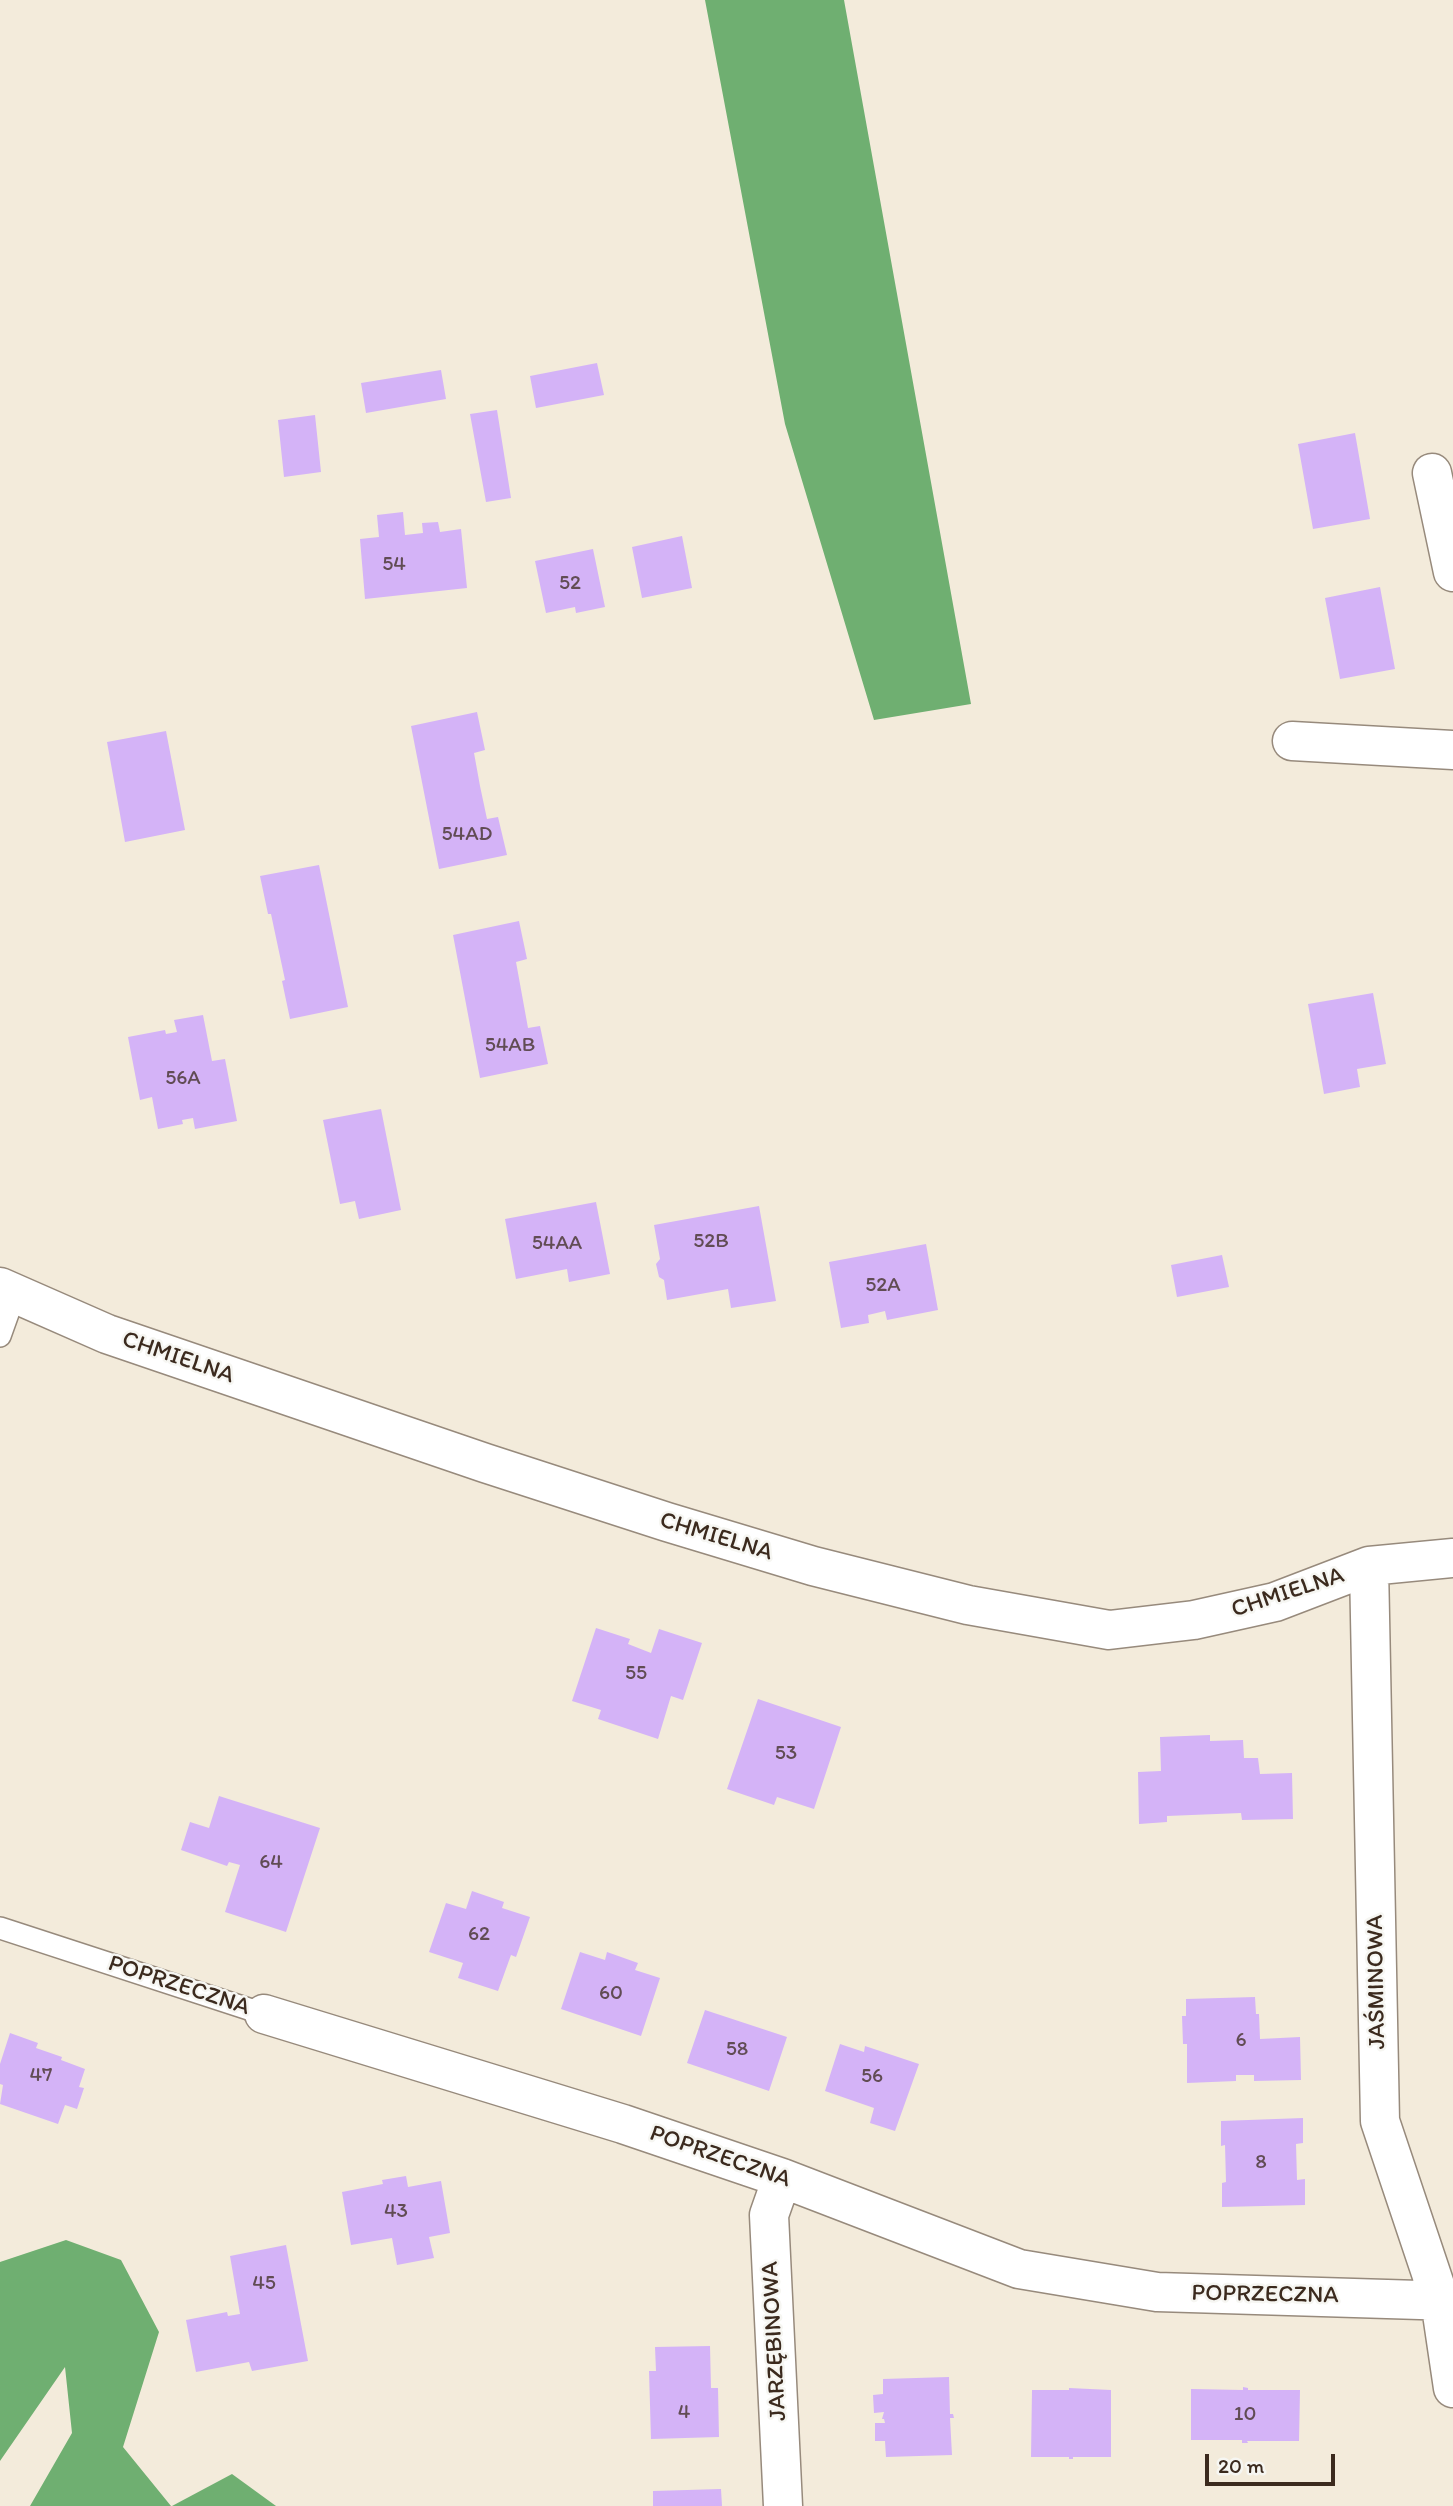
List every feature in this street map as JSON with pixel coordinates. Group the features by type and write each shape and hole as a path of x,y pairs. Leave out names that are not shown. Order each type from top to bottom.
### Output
{"street":[{"path":"1432,473 1453,572"},
{"path":"1292,741 1453,750"},
{"name":"CHMIELNA","path":"7,1291 107,1334 654,1518 813,1566 968,1605 1109,1630 1194,1620 1275,1602 1368,1566 1453,1558"},
{"name":"JAŚMINOWA","path":"1368,1566 1380,2121 1446,2300 1453,2388"},
{"name":"POPRZECZNA","path":"264,2014 623,2124 782,2178 1019,2269 1157,2292 1446,2300"},
{"name":"JARZĘBINOWA","path":"782,2178 769,2215 783,2506"}],"lane":[{"path":"0,1336 7,1291"},
{"name":"POPRZECZNA","path":"0,1928 264,2014"}],"green space":[{"path":"705,0 844,0 971,704 874,720 785,424"},
{"path":"66,2240 121,2260 159,2332 123,2447 171,2506 30,2506 72,2433 65,2367 0,2461 0,2262"},
{"path":"232,2474 276,2506 172,2506"}],"building":[{"path":"597,363 604,395 536,408 530,376"},
{"path":"441,370 446,399 366,413 361,383"},
{"path":"497,410 511,498 486,502 470,414"},
{"path":"315,415 321,472 284,477 278,420"},
{"path":"1355,433 1370,519 1313,529 1298,444"},
{"path":"403,512 405,535 423,533 422,523 438,522 440,532 461,529 467,588 365,599 360,539 379,537 377,515"},
{"path":"682,536 692,588 642,598 632,547"},
{"path":"593,549 605,607 576,613 575,607 546,613 535,561"},
{"path":"1380,587 1395,669 1340,679 1325,598"},
{"path":"477,712 485,750 474,753 480,786 487,819 498,817 507,855 439,869 411,726"},
{"path":"166,731 185,830 125,842 107,742"},
{"path":"319,865 348,1007 290,1019 282,981 285,980 260,876"},
{"path":"519,921 527,959 516,962 528,1028 540,1026 548,1064 480,1078 453,935"},
{"path":"1373,993 1386,1064 1357,1069 1360,1087 1324,1094 1308,1004"},
{"path":"203,1015 212,1061 225,1059 237,1121 195,1129 193,1118 182,1120 183,1124 158,1129 152,1097 140,1100 128,1037 165,1030 166,1034 177,1032 174,1020"},
{"path":"381,1109 401,1210 359,1219 355,1201 340,1204 323,1120"},
{"path":"596,1202 610,1274 569,1282 567,1269 516,1279 505,1219"},
{"path":"759,1206 776,1301 731,1308 728,1289 667,1300 664,1280 659,1277 656,1264 660,1259 654,1225"},
{"path":"926,1244 938,1310 887,1320 885,1311 868,1315 869,1323 841,1328 829,1262"},
{"path":"1222,1255 1229,1287 1177,1297 1171,1265"},
{"path":"596,1628 630,1639 628,1644 651,1653 659,1629 702,1643 683,1700 671,1696 658,1739 598,1719 601,1710 572,1701"},
{"path":"758,1699 841,1727 814,1809 777,1797 774,1805 727,1789"},
{"path":"1210,1735 1210,1741 1243,1740 1244,1758 1258,1758 1260,1774 1292,1773 1293,1819 1242,1820 1241,1813 1167,1816 1167,1822 1139,1824 1138,1772 1161,1771 1160,1737"},
{"path":"219,1796 320,1828 286,1932 225,1912 240,1865 229,1862 227,1866 181,1850 190,1822 209,1828"},
{"path":"472,1891 504,1902 502,1908 530,1917 516,1957 511,1955 498,1991 458,1978 463,1963 429,1952 446,1903 466,1909"},
{"path":"580,1952 605,1960 607,1952 638,1963 635,1970 660,1978 641,2036 561,2009"},
{"path":"1255,1997 1260,2039 1300,2037 1301,2080 1254,2081 1254,2075 1236,2075 1236,2081 1187,2083 1187,2044 1183,2044 1182,2016 1186,2016 1186,1999"},
{"path":"705,2010 787,2037 769,2091 687,2063"},
{"path":"10,2033 38,2043 36,2048 85,2069 79,2087 84,2088 77,2109 65,2105 58,2124 0,2104 3,2085 0,2084 0,2064"},
{"path":"840,2044 864,2052 865,2046 919,2064 895,2131 870,2123 874,2108 825,2091"},
{"path":"1303,2118 1303,2143 1296,2144 1297,2180 1305,2179 1305,2205 1222,2207 1222,2183 1226,2182 1221,2121"},
{"path":"406,2176 408,2187 441,2181 450,2233 429,2237 434,2258 397,2265 392,2238 351,2245 342,2192 383,2184 382,2180"},
{"path":"286,2245 308,2361 252,2371 249,2362 196,2372 186,2320 227,2312 228,2316 240,2314 230,2256"},
{"path":"710,2346 711,2388 718,2388 719,2437 651,2439 649,2371 656,2371 655,2347"},
{"path":"949,2377 950,2414 953,2414 954,2418 950,2418 952,2455 886,2457 885,2441 875,2441 875,2423 885,2423 882,2419 884,2412 874,2413 873,2395 883,2394 883,2379"},
{"path":"1243,2387 1248,2390 1300,2390 1299,2441 1242,2443 1242,2440 1191,2440 1191,2389 1243,2390"},
{"path":"1032,2390 1111,2390 1111,2457 1031,2457"},
{"path":"721,2489 722,2506 653,2506 653,2491"}]}
